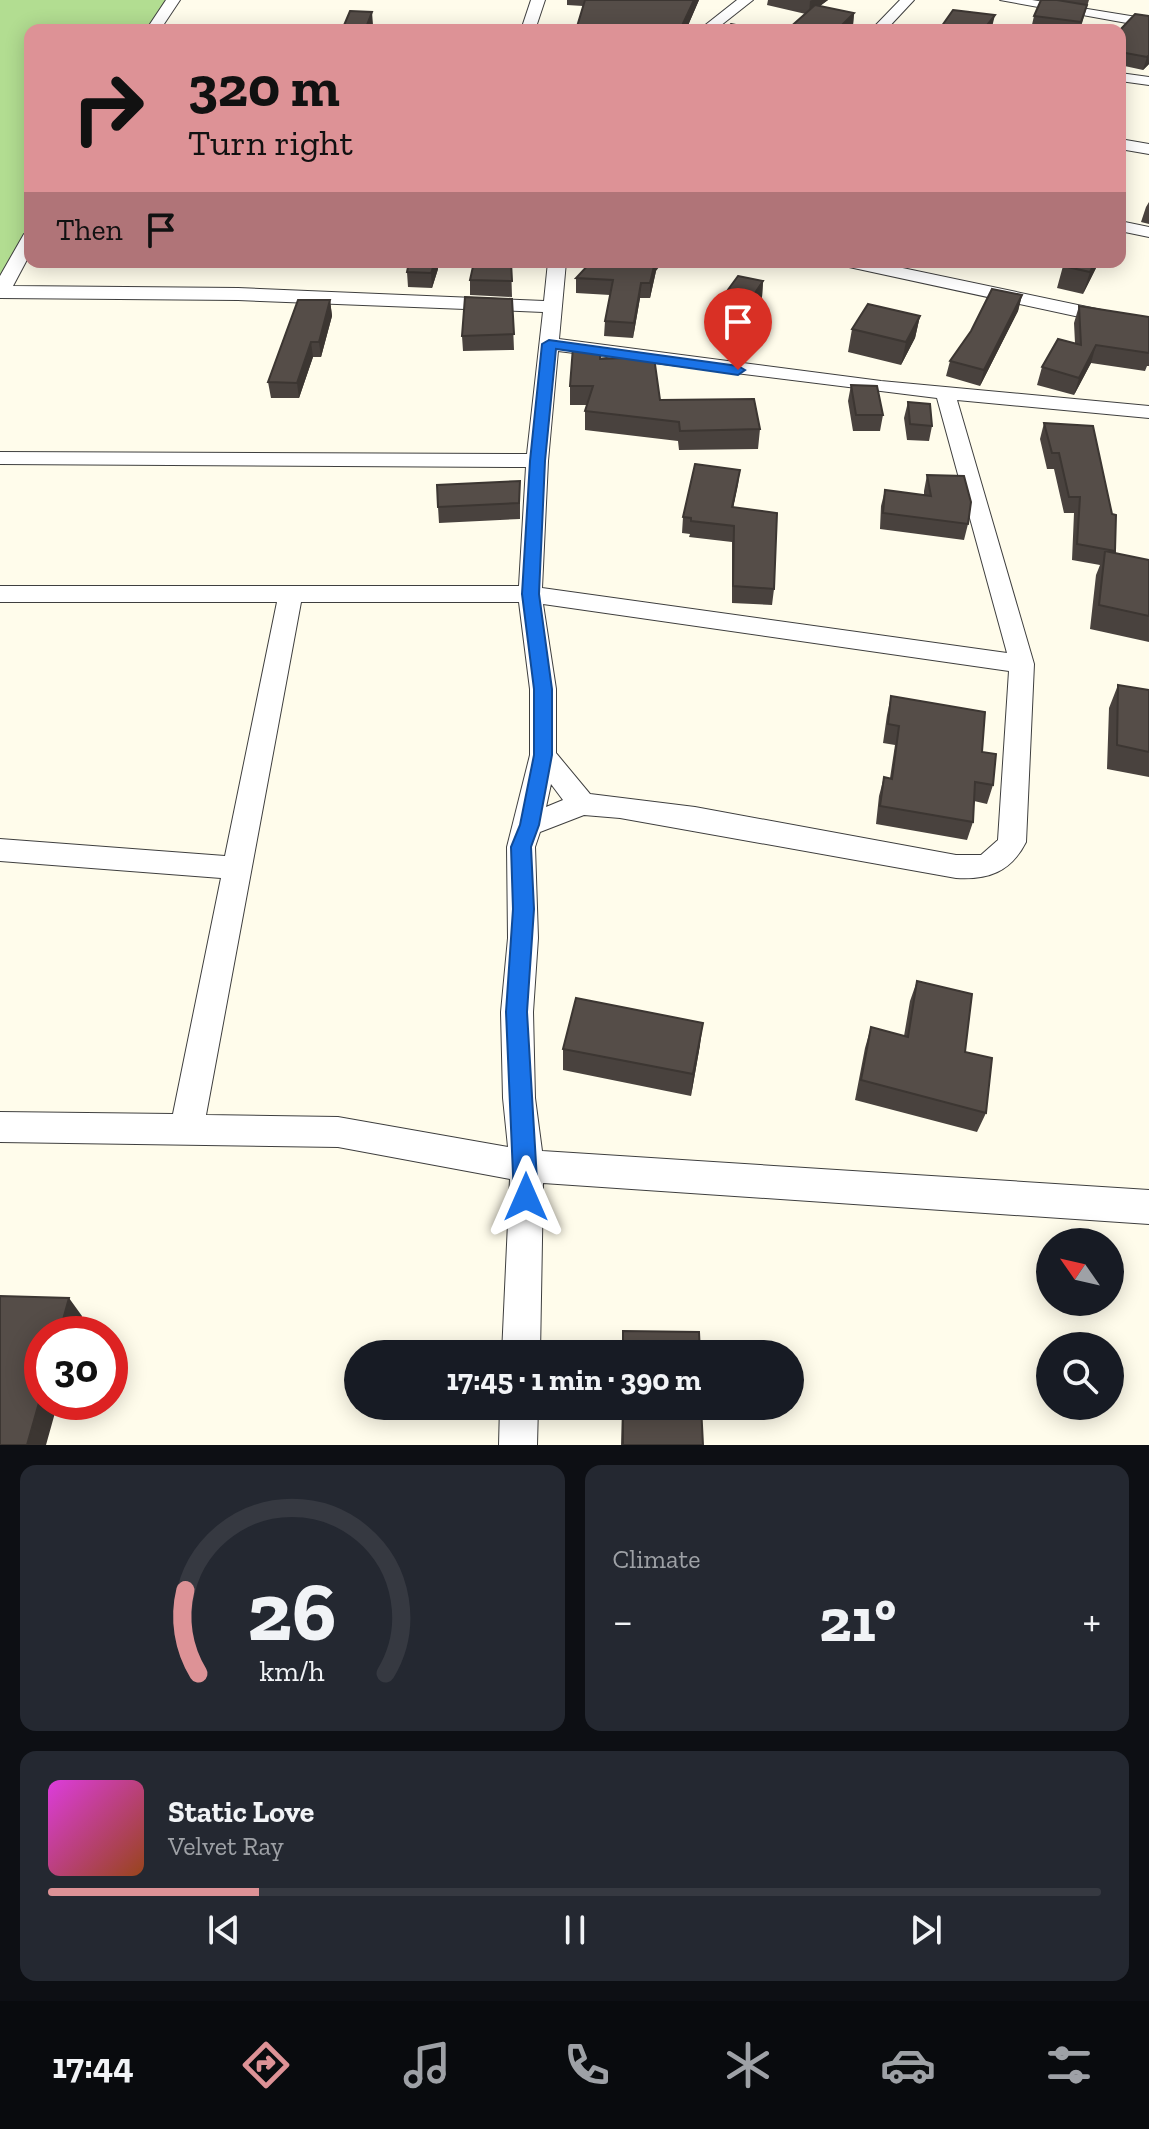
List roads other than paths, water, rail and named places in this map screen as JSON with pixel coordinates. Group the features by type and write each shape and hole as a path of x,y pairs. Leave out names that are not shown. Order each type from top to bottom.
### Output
{"street":[{"path":"157,24 173,0"},
{"path":"530,24 538,0"},
{"path":"714,24 746,0"},
{"path":"884,24 907,0"},
{"path":"1007,0 1149,23"},
{"path":"1126,78 1149,81"},
{"path":"1126,145 1149,149"},
{"path":"1126,227 1149,232"},
{"path":"24,249 0,292 238,294 553,307"},
{"path":"521,1340 527,1166 519,1098 517,1012 524,909 521,847 529,825 543,755 543,689 530,594 537,461 556,268"},
{"path":"877,268 1149,326"},
{"path":"549,344 738,370 1149,412"},
{"path":"529,825 582,804 637,807 818,844 981,867 1000,859 1012,842 1022,664 945,392"},
{"path":"0,458 537,461"},
{"path":"186,1131 291,592"},
{"path":"0,594 530,594 1022,664"},
{"path":"543,755 582,804"},
{"path":"0,850 237,868"},
{"path":"0,1127 338,1132 527,1166 1149,1207"},
{"path":"518,1445 519,1420"}]}
